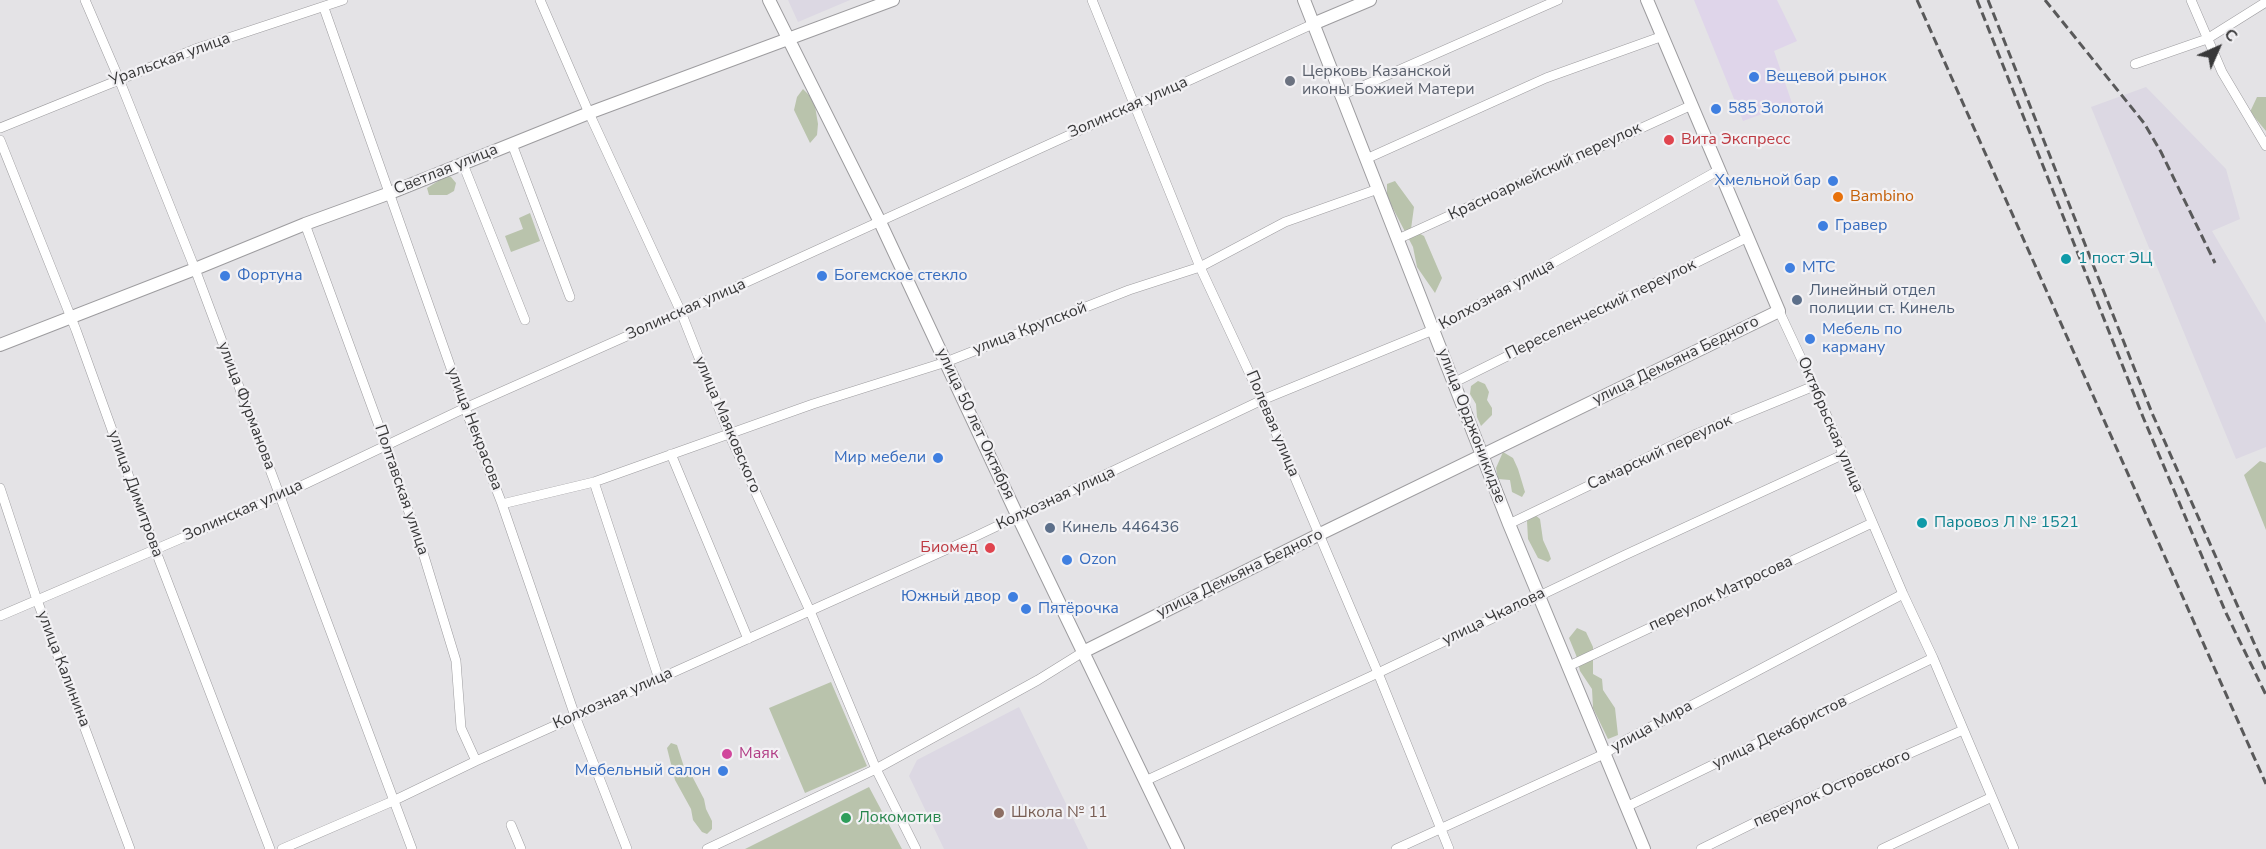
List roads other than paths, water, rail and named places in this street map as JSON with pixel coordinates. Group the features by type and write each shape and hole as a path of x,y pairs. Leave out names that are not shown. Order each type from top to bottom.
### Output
{"main road":[{"name":"улица 50 лет Октября","path":"769,0 880,222 1018,517 1178,849"},
{"name":"Светлая улица","path":"0,345 589,113 893,0"},
{"name":"улица Орджоникидзе","path":"1304,0 1509,524 1644,849"},
{"name":"Золинская улица","path":"1313,24 1370,0"},
{"name":"Октябрьская улица","path":"1647,0 1779,311"},
{"name":"улица Демьяна Бедного","path":"1083,652 1779,311"}],"street":[{"name":"улица Фурманова","path":"85,0 195,269 412,849"},
{"name":"Уральская улица","path":"0,128 198,48 343,0"},
{"name":"улица Маяковского","path":"540,0 589,113 681,312 729,434 810,611 876,769 916,849"},
{"name":"Полевая улица","path":"1092,0 1200,267 1262,400 1378,673 1449,849"},
{"path":"1340,96 1558,0"},
{"path":"2191,0 2227,81 2266,146"},
{"path":"2135,64 2207,39 2266,2"},
{"name":"улица Некрасова","path":"324,8 465,408 502,504 574,716 627,849"},
{"name":"Золинская улица","path":"0,616 280,496 465,408 1313,24"},
{"path":"1366,159 1546,78 1663,36"},
{"name":"Красноармейский переулок","path":"1398,239 1692,105"},
{"name":"улица Димитрова","path":"0,140 270,849"},
{"path":"512,144 570,297"},
{"path":"462,164 525,320"},
{"name":"Колхозная улица","path":"282,849 393,801 574,716 1018,517 1262,400 1433,330 1719,170"},
{"name":"улица Крупской","path":"502,504 594,482 729,434 946,362 1129,290 1200,267 1285,222 1378,189"},
{"name":"Полтавская улица","path":"304,224 386,445 456,661 461,729 476,761"},
{"name":"Переселенческий переулок","path":"1455,382 1748,237"},
{"name":"Октябрьская улица","path":"1779,311 1933,658 2014,849"},
{"name":"Самарский переулок","path":"1509,524 1694,435 1814,386"},
{"path":"671,454 748,639"},
{"name":"улица Чкалова","path":"1145,781 1842,455"},
{"path":"594,482 659,679"},
{"name":"улица Калинина","path":"0,488 37,600 130,849"},
{"name":"переулок Матросова","path":"1569,666 1872,523"},
{"name":"улица Мира","path":"1396,849 1604,754 1626,740 1903,594"},
{"name":"улица Демьяна Бедного","path":"706,849 876,769 1038,680 1083,652"},
{"name":"улица Декабристов","path":"1626,807 1933,658"},
{"name":"переулок Островского","path":"1701,849 1772,814 1964,730"},
{"path":"1882,849 1992,797"},
{"path":"511,825 521,849"}],"railway":[{"path":"1917,0 2266,784"},
{"path":"1977,0 2143,417 2226,613 2266,695"},
{"path":"1988,0 2152,413 2266,670"},
{"path":"2045,0 2144,123 2161,152 2215,263"}],"place":[{"name":"Вещевой рынок","path":"1754,77"},
{"name":"Церковь Казанской иконы Божией Матери","path":"1290,81"},
{"name":"585 Золотой","path":"1716,109"},
{"name":"Вита Экспресс","path":"1669,140"},
{"name":"Хмельной бар","path":"1833,181"},
{"name":"Bambino","path":"1838,197"},
{"name":"Гравер","path":"1823,226"},
{"name":"1 пост ЭЦ","path":"2066,259"},
{"name":"МТС","path":"1790,268"},
{"name":"Фортуна","path":"225,276"},
{"name":"Богемское стекло","path":"822,276"},
{"name":"Линейный отдел полиции ст. Кинель","path":"1797,300"},
{"name":"Мебель по карману","path":"1810,339"},
{"name":"Мир мебели","path":"938,458"},
{"name":"Паровоз Л № 1521","path":"1922,523"},
{"name":"Кинель 446436","path":"1050,528"},
{"name":"Биомед","path":"990,548"},
{"name":"Ozon","path":"1067,560"},
{"name":"Южный двор","path":"1013,597"},
{"name":"Пятёрочка","path":"1026,609"},
{"name":"Маяк","path":"727,754"},
{"name":"Мебельный салон","path":"723,771"},
{"name":"Школа № 11","path":"999,813"},
{"name":"Локомотив","path":"846,818"}]}
